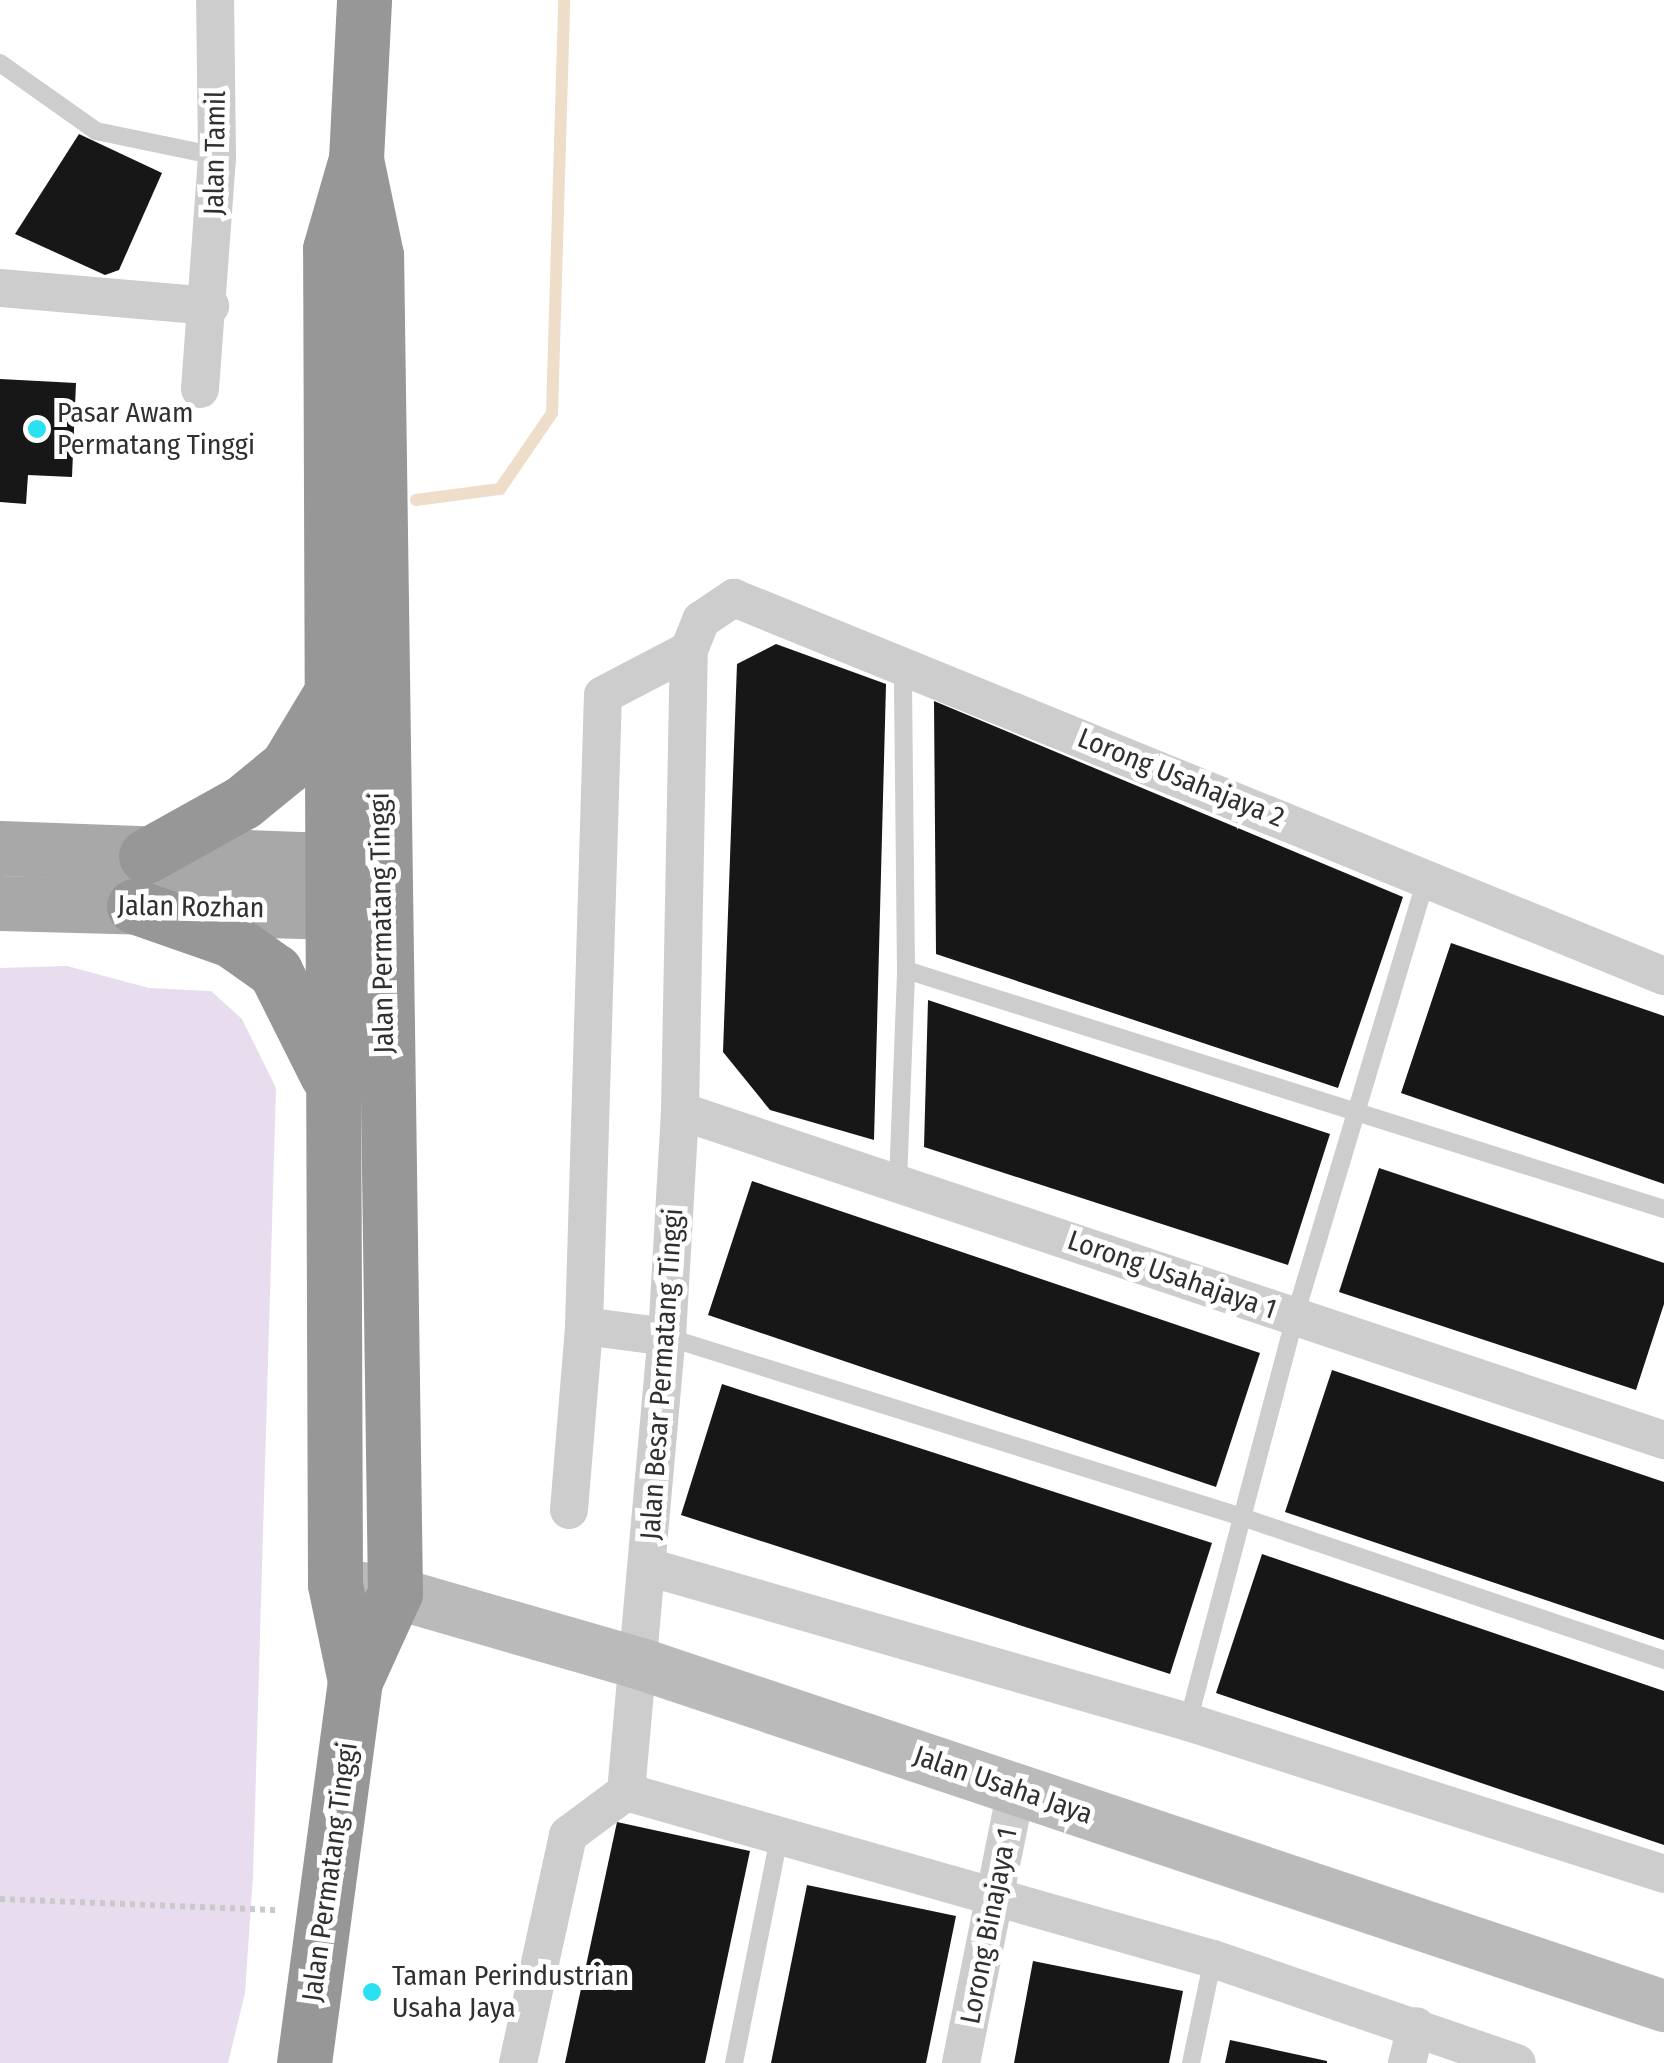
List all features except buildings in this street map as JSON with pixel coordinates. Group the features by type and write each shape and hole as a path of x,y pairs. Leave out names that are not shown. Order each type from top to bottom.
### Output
{"highway":[{"name":"Jalan Permatang Tinggi","path":"304,2063 356,1680 394,1593 357,886 331,693 330,249 356,159 364,0"},
{"name":"Jalan Permatang Tinggi","path":"356,159 376,255 357,886 336,1096 335,1584 356,1680"},
{"path":"331,693 287,766 140,881 275,971 302,1013 336,1096"}],"main road":[{"name":"Jalan Rozhan","path":"0,848 140,881"},
{"name":"Jalan Rozhan","path":"0,903 140,881 357,886"}],"street":[{"name":"Jalan Tamil","path":"200,389 210,306 217,156 214,0"},
{"path":"0,288 210,306"},
{"name":"Lorong Usahajaya 2","path":"695,635 734,598 1664,976"},
{"path":"569,1510 584,1326 602,695 695,635"},
{"name":"Jalan Besar Permatang Tinggi","path":"626,1792 642,1664 667,1336 680,1111 695,635"},
{"name":"Lorong Usahajaya 1","path":"680,1111 1664,1440"},
{"path":"584,1326 667,1336"},
{"path":"648,1567 1188,1722 1664,1874"},
{"name":"Jalan Usaha Jaya","path":"335,1584 394,1593 642,1664 1664,2006"},
{"name":"Lorong Binajaya 1","path":"961,2063 1016,1789"},
{"path":"518,2063 568,1834 626,1792 780,1831 1212,1959 1517,2063"},
{"path":"1407,2063 1416,2026"}],"lane":[{"path":"0,63 96,131 217,156"},
{"path":"898,1182 906,970 903,665"},
{"path":"1188,1722 1296,1316 1426,878"},
{"path":"906,970 1664,1208"},
{"path":"667,1336 1242,1517 1664,1660"},
{"path":"734,2063 780,1831"},
{"path":"1191,2063 1212,1959"}],"path":[{"path":"0,1899 326,1912"}],"shaded area":[{"path":"67,966 149,988 211,991 242,1019 276,1088 253,1876 245,1993 228,2063 0,2063 0,968"}],"waterway":[{"path":"416,500 500,489 552,413 564,0"}],"place":[{"name":"Pasar Awam Permatang Tinggi","path":"37,429"},
{"name":"Taman Perindustrian Usaha Jaya","path":"372,1992"}]}
